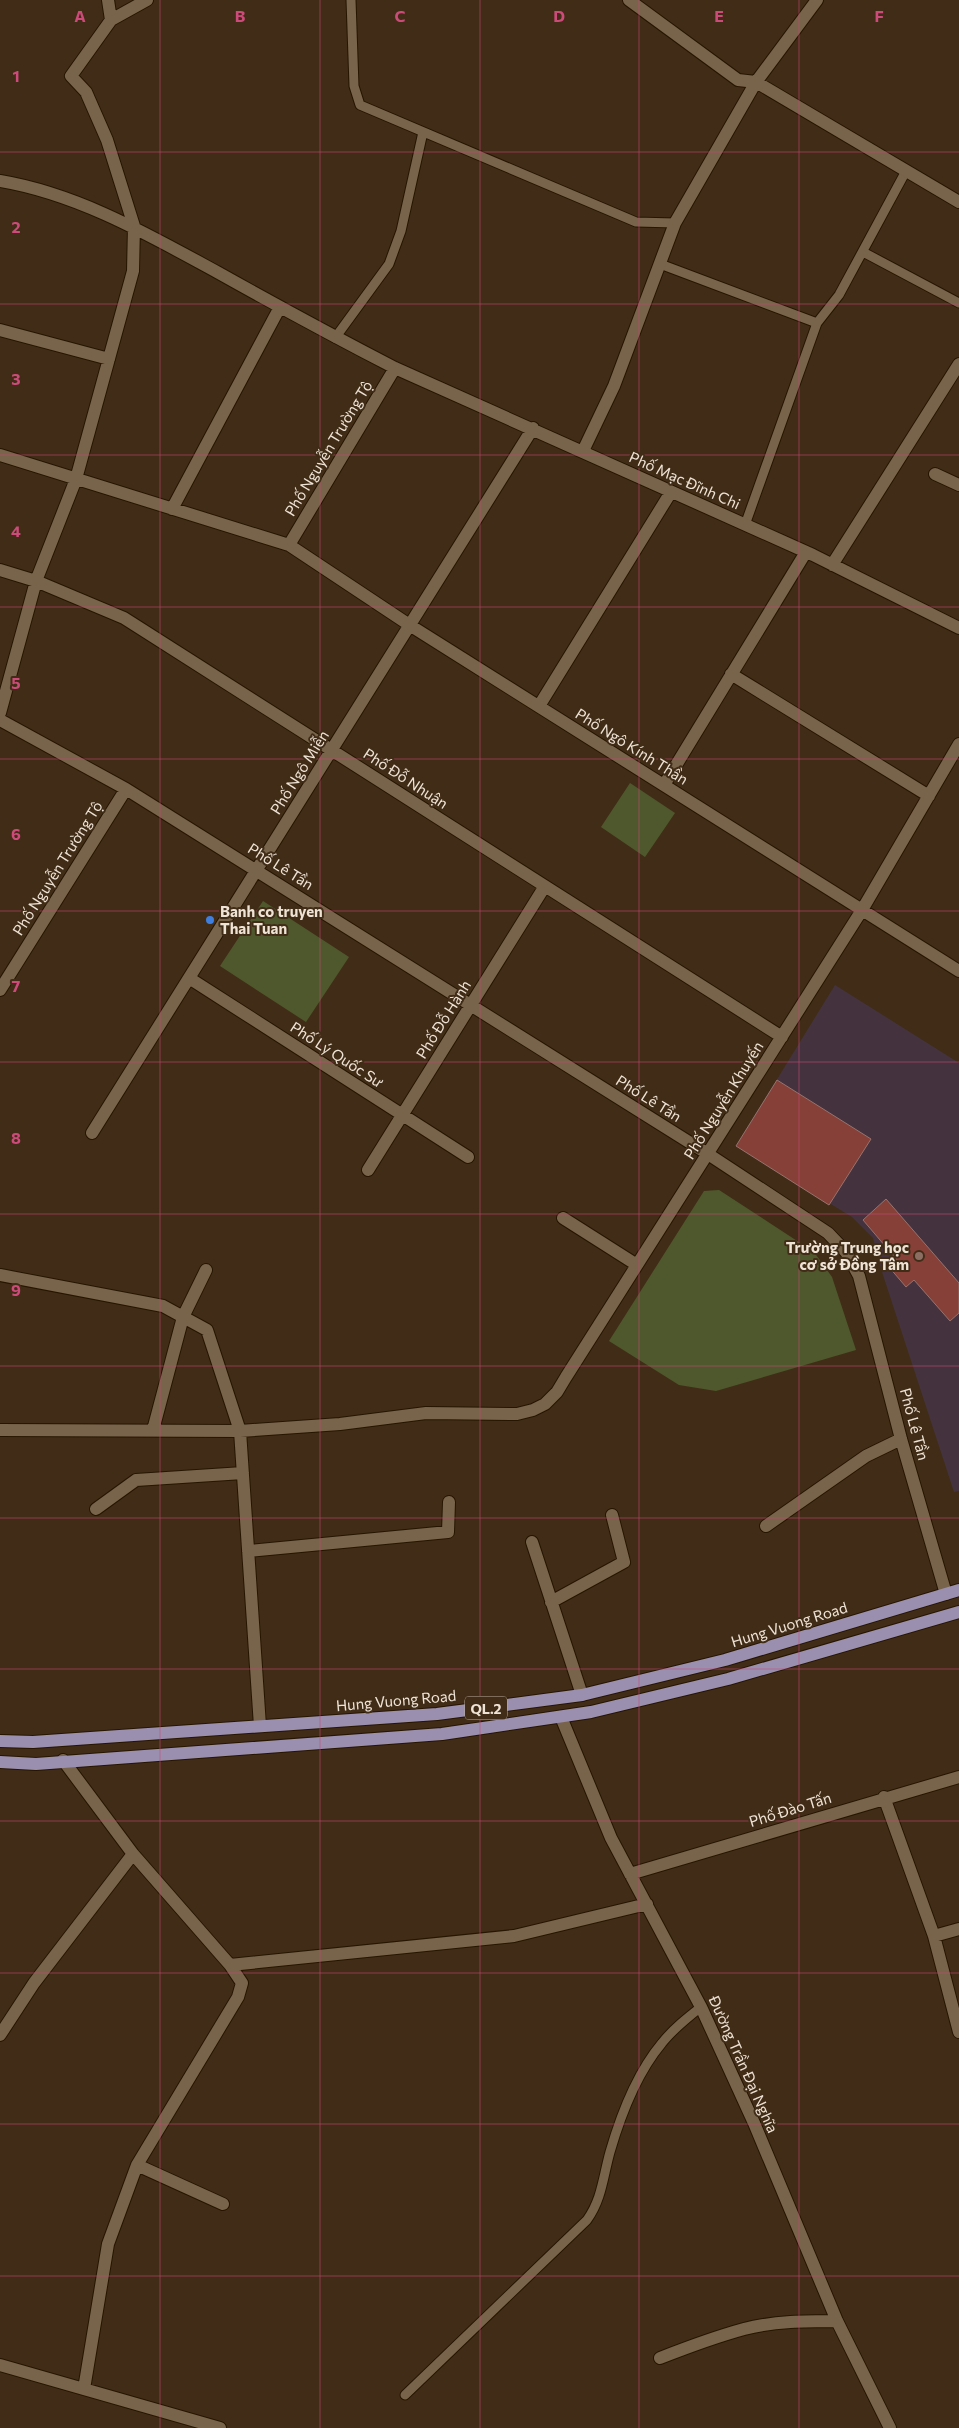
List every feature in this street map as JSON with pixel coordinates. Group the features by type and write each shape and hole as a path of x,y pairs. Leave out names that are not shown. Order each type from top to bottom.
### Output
{"main road":[{"name":"Hung Vuong Road","path":"0,1741 33,1742 437,1714 582,1696 725,1660 959,1590"},
{"name":"QL.2","path":"0,1762 36,1764 63,1760 442,1734 561,1717 591,1712 728,1679 959,1612"},
{"path":"554,1699 561,1717"}],"street":[{"path":"108,0 111,20"},
{"path":"0,713 36,581 76,479 133,271 134,226 108,140 86,92 71,76 111,20 147,0"},
{"path":"629,0 738,80 756,82 959,202"},
{"path":"584,451 614,386 675,223 756,82 817,0"},
{"path":"0,181 33,186 134,226"},
{"name":"Phố Mạc Đĩnh Chi","path":"134,226 335,338 395,368 534,428 806,552 959,628"},
{"path":"172,509 280,307"},
{"path":"0,330 108,359"},
{"path":"832,565 959,364"},
{"name":"Phố Nguyễn Trường Tộ","path":"289,545 395,368"},
{"name":"Phố Ngô Miễn","path":"92,1133 534,428"},
{"name":"Phố Ngô Kính Thần","path":"0,455 289,545 411,626 959,971"},
{"path":"935,474 959,485"},
{"path":"539,706 671,492"},
{"path":"664,785 806,552"},
{"name":"Phố Đỗ Nhuận","path":"0,570 36,581 124,618 782,1037"},
{"path":"731,674 929,796"},
{"name":"Phố Lê Tần","path":"0,720 126,789 257,870 708,1154 828,1233 846,1252 859,1276 901,1439 946,1594"},
{"name":"Phố Nguyễn Khuyến","path":"0,1430 240,1431 340,1424 426,1413 517,1414 533,1410 545,1404 557,1392 862,910 959,744"},
{"name":"Phố Nguyễn Trường Tộ","path":"0,990 126,789"},
{"name":"Phố Đỗ Hành","path":"368,1170 545,886"},
{"name":"Phố Lý Quốc Sư","path":"189,978 468,1157"},
{"path":"562,1218 637,1265"},
{"path":"153,1430 183,1317 206,1270"},
{"path":"0,1275 163,1306 207,1330 240,1431 260,1726"},
{"path":"766,1526 866,1456 901,1439"},
{"path":"96,1509 136,1480 243,1473"},
{"path":"248,1551 448,1532 449,1502"},
{"path":"551,1602 624,1562 612,1515"},
{"path":"532,1542 582,1696"},
{"name":"Đường Trần Đại Nghĩa","path":"561,1717 611,1838 701,2007 754,2123 837,2321 890,2428"},
{"path":"63,1760 133,1854 230,1965 242,1983 238,1997 137,2165 108,2244 84,2389"},
{"name":"Phố Đào Tấn","path":"630,1874 884,1797 959,1777"},
{"path":"884,1797 934,1936 959,2032"},
{"path":"0,2035 34,1983 133,1854"},
{"path":"230,1965 514,1936 647,1904"},
{"path":"934,1936 959,1929"},
{"path":"137,2165 223,2204"},
{"path":"660,2358 745,2329 776,2323 837,2321"},
{"path":"0,2365 220,2428"}],"lane":[{"path":"351,0 354,86 360,105 636,222 675,223"},
{"path":"335,338 389,264 402,231 423,132"},
{"path":"745,525 817,323 839,295 906,171"},
{"path":"863,252 959,303"},
{"path":"660,264 817,323"},
{"path":"405,2395 587,2220 601,2196 616,2131 632,2091 647,2063 662,2042 701,2007"}],"shaded area":[{"name":"Trường Trung học cơ sở Đồng Tâm","path":"835,985 959,1063 959,1491 954,1492 883,1275 873,1238 852,1217 736,1146"}],"green space":[{"path":"630,783 675,813 645,857 601,827"},
{"path":"263,901 349,957 306,1022 220,966"},
{"path":"719,1190 814,1252 832,1277 856,1350 716,1391 679,1385 609,1341 704,1191"}],"building":[{"path":"777,1080 871,1139 829,1205 736,1146"},
{"path":"886,1199 959,1283 959,1313 950,1321 914,1280 906,1287 889,1267 897,1260 863,1220"}],"place":[{"name":"Banh co truyen Thai Tuan","path":"210,920"},
{"name":"Trường Trung học cơ sở Đồng Tâm","path":"919,1256"}]}
